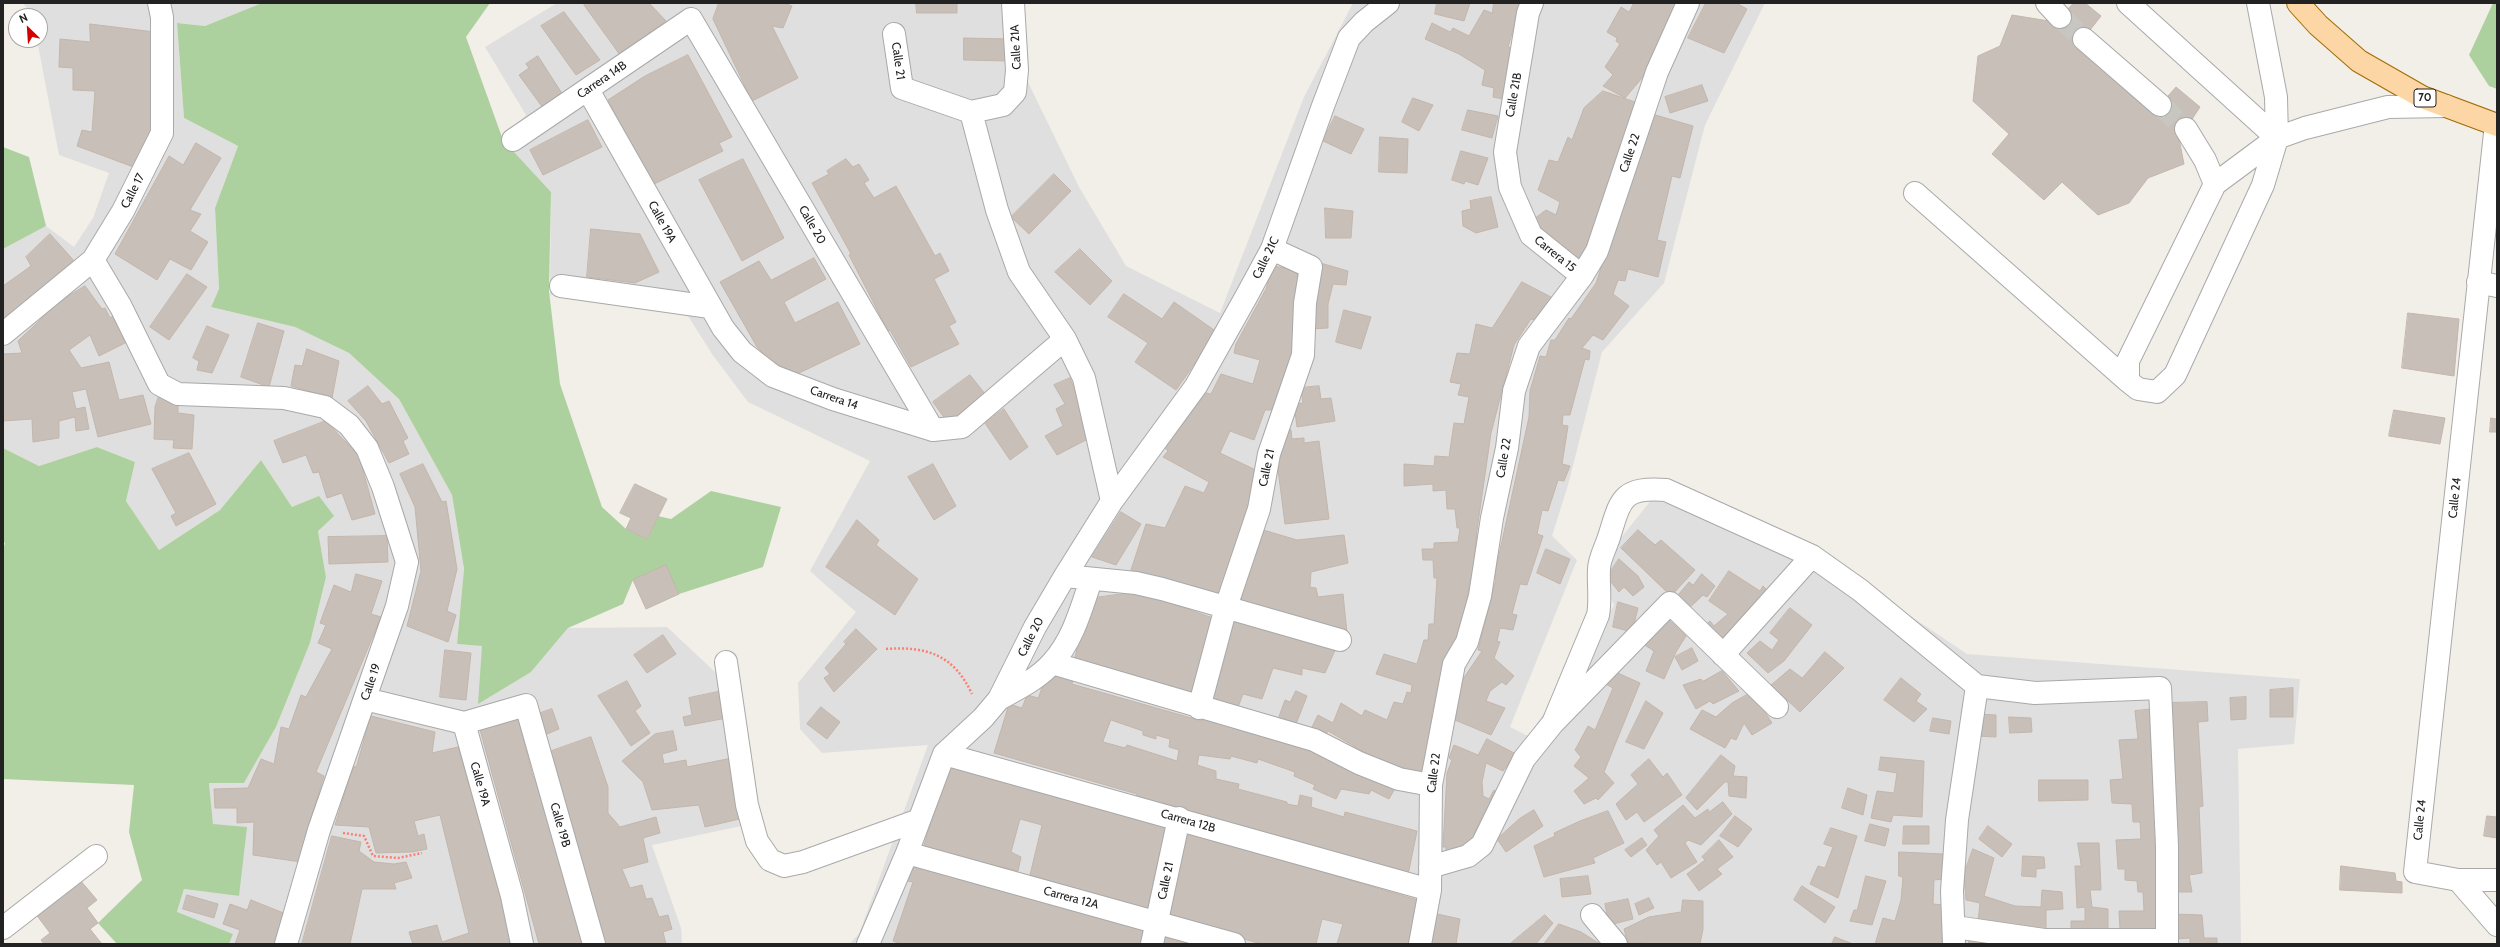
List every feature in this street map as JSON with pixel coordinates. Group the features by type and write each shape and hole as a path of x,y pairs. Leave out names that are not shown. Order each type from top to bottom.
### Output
{"main road":[{"name":"70","path":"2298,3 2318,25 2358,61 2422,97 2496,124"}],"street":[{"name":"Calle 17","path":"3,334 93,260 123,211 162,133 162,17 159,3"},
{"name":"Calle 21A","path":"971,112 1003,105 1015,92 1017,70 1013,3"},
{"name":"Calle 21C","path":"1065,576 1112,501 1196,386 1272,249 1322,106 1350,38 1364,22 1388,3"},
{"name":"Calle 21B","path":"1510,187 1504,152 1528,13 1532,3"},
{"name":"Calle 22","path":"1420,944 1430,890 1430,786 1454,664 1466,642 1480,596 1492,518 1507,448 1514,392 1529,346 1582,276 1597,251 1657,72 1688,3"},
{"path":"2128,3 2277,138"},
{"path":"1915,194 2128,381 2138,389 2157,392 2175,375 2263,185 2277,138 2276,97 2258,3"},
{"name":"Carrera 14B","path":"513,140 588,90 695,11"},
{"name":"Calle 20","path":"695,11 933,430"},
{"name":"Calle 21","path":"894,34 902,88 971,112"},
{"path":"2084,39 2160,105"},
{"name":"Calle 19A","path":"588,90 710,307 742,352"},
{"path":"2128,381 2128,361 2215,184 2277,138 2388,106 2446,106"},
{"path":"971,112 997,210 1019,272 1066,339 1084,378 1112,501"},
{"name":"Calle 24","path":"2458,880 2415,872 2488,284 2496,124"},
{"path":"2186,129 2205,160 2215,184"},
{"name":"Carrera 15","path":"1510,187 1531,235 1582,276"},
{"name":"Calle 21","path":"1199,708 1226,606 1259,509 1268,454 1303,355 1305,303 1311,267 1272,249"},
{"name":"Calle 19","path":"93,260 121,307 159,384 178,394 284,398 325,407 349,425 366,448 383,487 407,562 397,606 319,830 286,944"},
{"path":"561,286 710,307"},
{"path":"933,430 962,427 1066,339"},
{"name":"Carrera 14","path":"742,352 773,376 833,399 933,430"},
{"path":"1553,723 1598,615 1601,600 1599,568 1621,501 1634,492 1647,488 1666,490 1812,556 1860,590 1977,686 2035,693 2160,688 2167,846 2167,942 2044,940 1955,936 1952,891 1957,820 1977,686"},
{"path":"1723,655 1812,556"},
{"path":"1065,576 1091,580 1136,583 1226,606 1340,640"},
{"name":"Calle 20","path":"871,943 944,754 983,718 999,699 1035,627 1065,576"},
{"path":"999,699 1029,682 1052,663 1070,637 1091,580"},
{"path":"1430,867 1468,856 1482,845 1524,759 1553,723 1670,603 1777,707"},
{"path":"726,662 747,805 757,841 770,860 784,866 803,862 919,820"},
{"path":"1052,663 1199,708 1314,740 1359,763 1399,779 1430,786"},
{"path":"365,699 464,723"},
{"name":"Calle 19B","path":"464,723 526,705 594,944"},
{"name":"Calle 19A","path":"464,723 512,896 522,944"},
{"name":"Carrera 12B","path":"944,754 1179,818 1430,890"},
{"name":"Calle 21","path":"1152,944 1179,818"},
{"name":"Carrera 12A","path":"907,852 1234,944"},
{"path":"3,928 96,856"},
{"path":"2458,880 2497,880"},
{"path":"2458,880 2497,925"},
{"path":"1592,914 1616,944"}],"path":[{"path":"886,650 901,648 924,651 940,656 955,666 967,683 983,718"},
{"path":"319,830 364,836 373,856 398,858 422,853"}],"shaded area":[{"path":"23,3 262,3 205,26 177,23 184,118 238,146 215,208 219,289 211,307 295,327 349,353 399,399 452,495 464,570 457,644 482,645 531,672 568,628 667,627 730,686 760,822 652,845 681,928 682,944 229,944 233,934 177,913 184,889 239,896 213,824 209,783 244,783 276,727 310,643 326,577 318,531 292,507 261,460 220,510 159,550 126,501 135,462 97,447 39,466 3,448 3,249 46,226 74,247 93,218 109,173 59,155 39,48 48,48 48,8 26,8"},
{"path":"557,3 1024,3 1026,78 1079,187 1126,266 1220,313 1304,97 1353,3 1765,3 1705,125 1664,283 1602,352 1568,485 1552,536 1577,560 1510,727 1528,736 1561,689 1614,605 1600,575 1612,549 1652,499 1811,549 1967,654 2300,679 2294,744 2238,749 2241,944 849,944 859,934 928,745 822,753 800,729 798,683 856,612 810,571 870,461 748,402 712,354 683,308 550,295 551,192 503,140 526,115 485,47"}],"green space":[{"path":"262,3 490,3 466,37 503,140 551,192 549,291 560,384 602,507 626,529 647,539 658,516 671,519 711,491 781,507 763,567 679,594 633,580 623,604 568,628 531,672 478,704 482,646 457,644 464,569 452,495 399,399 349,353 295,327 211,307 219,289 215,208 238,146 184,118 177,23 205,26"},
{"path":"2493,3 2497,3 2497,89 2489,86 2469,55"},
{"path":"3,147 29,157 46,226 3,249"},
{"path":"97,447 135,462 126,501 159,550 220,510 261,460 292,507 319,496 334,516 318,531 326,577 310,643 276,727 244,783 209,783 213,824 247,827 239,896 184,889 177,912 233,934 229,944 117,944 98,923 142,880 129,832 134,785 3,779 3,550 5,543 3,542 3,448 39,466"}],"building":[{"path":"586,3 649,3 666,21 620,55 584,5"},
{"path":"719,3 784,3 792,6 783,28 772,26 798,78 752,101 713,19"},
{"path":"916,3 957,3 957,13 917,13"},
{"path":"1437,3 1470,3 1464,21 1435,14"},
{"path":"1494,3 1521,3 1508,47 1512,48 1503,99 1493,97 1494,88 1482,85 1485,70 1459,54 1425,39 1432,23 1450,32 1453,28 1469,36 1484,10 1492,13"},
{"path":"1634,3 1677,3 1655,56 1642,78 1625,98 1603,86 1613,75 1605,67 1620,44 1616,41 1617,38 1607,32 1621,7 1629,12"},
{"path":"1706,3 1736,3 1747,9 1724,53 1688,38"},
{"path":"2074,3 2085,3 2101,16 2079,44 2154,112 2176,87 2200,107 2179,139 2184,164 2148,178 2129,203 2098,215 2062,182 2044,200 1992,154 2009,134 1973,101 1978,56 2000,46 2012,15 2055,22"},
{"path":"564,12 600,60 576,75 541,26"},
{"path":"90,24 155,32 153,133 149,133 136,168 77,146 82,130 92,132 95,91 73,90 73,68 59,67 60,39 90,42"},
{"path":"964,38 1009,39 1008,61 964,60"},
{"path":"688,55 732,137 719,143 723,151 652,185 608,100 645,76"},
{"path":"538,56 563,95 543,108 519,75 529,68 526,64"},
{"path":"1702,85 1708,101 1670,113 1665,97"},
{"path":"1603,91 1635,102 1611,181 1582,258 1556,251 1534,219 1546,210 1556,215 1560,202 1538,190 1549,160 1558,162 1568,137 1572,140 1584,108"},
{"path":"1413,98 1433,105 1419,131 1402,122"},
{"path":"1468,110 1498,116 1492,138 1462,130"},
{"path":"1652,114 1693,126 1680,178 1672,176 1657,240 1666,242 1658,277 1628,269 1625,281 1618,280 1613,294 1629,306 1603,340 1593,335 1582,348 1590,351 1589,360 1585,359 1570,415 1563,415 1562,425 1568,426 1562,464 1570,466 1564,481 1558,480 1548,511 1542,510 1537,534 1543,536 1527,585 1520,584 1512,614 1517,615 1513,630 1500,628 1497,641 1500,642 1494,658 1514,676 1506,685 1502,682 1490,691 1486,701 1505,708 1491,735 1455,720 1461,682 1482,651 1478,650 1496,579 1494,578 1529,417 1530,391 1540,356 1546,357 1551,340 1555,340 1569,318 1571,319 1596,283"},
{"path":"1335,116 1364,129 1351,154 1323,141"},
{"path":"588,120 602,147 543,175 530,150"},
{"path":"1380,137 1408,139 1407,173 1379,172"},
{"path":"196,143 221,158 190,210 201,214 190,231 208,242 191,270 170,259 157,280 115,254 169,156 183,165"},
{"path":"1461,151 1488,158 1478,185 1465,181 1464,184 1452,180"},
{"path":"743,159 784,238 742,261 699,180"},
{"path":"846,159 853,167 859,164 869,180 864,183 874,198 896,186 935,256 940,253 949,271 934,279 956,322 949,326 959,344 911,367 890,330 888,331 849,255 851,254 812,183 829,174 827,171"},
{"path":"1054,174 1071,191 1029,234 1011,217"},
{"path":"1491,197 1498,227 1476,233 1463,226 1462,211 1471,209 1470,201"},
{"path":"1325,208 1353,211 1351,238 1326,238"},
{"path":"591,229 640,234 659,272 635,283 587,277"},
{"path":"50,234 76,263 3,321 3,286 31,266 26,257"},
{"path":"1080,249 1112,281 1090,305 1055,272"},
{"path":"814,258 826,279 784,302 795,323 838,302 860,344 797,374 770,360 757,347 720,282 759,261 771,280"},
{"path":"1317,262 1348,271 1346,285 1333,284 1328,304 1328,328 1309,329"},
{"path":"1273,266 1303,271 1298,355 1271,410 1265,410 1254,440 1230,431 1220,453 1258,471 1257,490 1222,598 1131,570 1146,524 1165,528 1185,486 1204,493 1209,482 1163,457 1168,451 1165,448 1206,393 1211,394 1221,374 1253,384 1260,360 1234,353 1236,344 1266,289"},
{"path":"187,274 207,287 169,340 150,327"},
{"path":"1522,282 1553,298 1537,320 1531,319 1514,345 1491,433 1477,530 1473,579 1470,579 1464,622 1461,622 1458,645 1438,692 1432,712 1426,778 1369,755 1328,731 1326,734 1312,727 1318,715 1333,723 1341,703 1362,716 1365,710 1387,720 1394,702 1403,704 1407,692 1411,693 1412,685 1376,674 1384,654 1417,664 1424,640 1428,640 1429,624 1434,624 1437,578 1434,578 1433,560 1423,560 1422,549 1434,549 1434,543 1458,542 1460,528 1457,528 1455,509 1447,509 1446,490 1433,491 1433,484 1404,486 1404,464 1434,466 1435,456 1449,457 1454,423 1464,424 1469,397 1458,395 1461,384 1450,382 1457,353 1470,354 1476,324 1492,328"},
{"path":"85,286 102,309 105,308 110,318 116,314 129,341 99,356 90,335 69,350 81,368 109,362 119,400 143,395 151,424 98,437 86,389 72,392 76,409 85,407 89,429 76,431 75,417 59,421 59,438 33,442 32,419 3,421 3,354 22,353 18,341 59,302"},
{"path":"1124,294 1162,319 1174,302 1217,332 1176,390 1135,362 1148,343 1108,317"},
{"path":"1344,310 1371,317 1361,349 1336,342"},
{"path":"2408,313 2459,319 2454,376 2402,368"},
{"path":"258,323 284,331 269,387 241,377"},
{"path":"207,326 229,335 212,373 197,370 199,361 193,358"},
{"path":"307,349 339,361 332,398 291,386 295,365 302,366"},
{"path":"970,375 986,395 948,423 933,402"},
{"path":"1070,378 1083,411 1086,440 1057,455 1045,436 1063,426 1056,409 1065,404 1054,385"},
{"path":"368,386 382,404 389,401 408,438 403,441 409,454 389,463 366,421 348,401"},
{"path":"1319,386 1321,399 1331,398 1335,421 1297,427 1294,404 1303,403 1301,388"},
{"path":"159,396 178,406 178,413 194,415 192,449 173,448 174,440 154,439 155,407"},
{"path":"1004,409 1028,447 1010,460 985,423"},
{"path":"2394,410 2445,418 2440,444 2389,436"},
{"path":"2491,418 2497,419 2497,432 2490,432"},
{"path":"326,421 359,456 375,514 352,520 342,493 327,498 319,472 313,473 306,455 283,463 274,441"},
{"path":"1291,430 1292,439 1304,438 1304,443 1319,441 1329,519 1285,524 1276,454 1280,431"},
{"path":"189,453 216,504 176,526 171,516 176,513 152,469"},
{"path":"423,464 442,502 446,501 457,569 447,611 456,615 448,642 407,626 421,571 415,507 400,474"},
{"path":"933,464 956,506 934,520 908,477"},
{"path":"635,484 667,499 647,539 626,529 631,518 620,513"},
{"path":"1121,512 1141,524 1116,565 1092,557"},
{"path":"857,520 879,540 876,545 918,579 895,615 826,567"},
{"path":"1260,529 1297,540 1344,535 1348,563 1311,572 1310,587 1316,588 1318,597 1343,594 1347,633 1241,603 1245,572"},
{"path":"1638,530 1655,545 1661,540 1695,570 1671,596 1621,548"},
{"path":"387,536 388,562 329,564 328,537"},
{"path":"1546,549 1570,559 1560,584 1537,573"},
{"path":"1619,559 1638,576 1644,587 1633,596 1624,587 1619,592 1607,577"},
{"path":"666,565 679,594 646,609 633,580"},
{"path":"1729,571 1760,591 1763,586 1772,596 1720,642 1703,627 1710,621 1714,626 1728,614 1709,601"},
{"path":"356,574 382,581 371,614 381,617 316,772 324,776 306,834 301,862 253,855 254,822 237,823 237,808 215,808 214,789 248,788 261,759 274,764 281,727 289,729 301,695 306,697 332,649 318,643 326,625 320,623 334,585 351,592"},
{"path":"1702,574 1715,586 1707,597 1703,595 1686,611 1673,601 1689,582 1693,585"},
{"path":"1138,592 1213,618 1191,696 1074,662 1080,634 1093,598"},
{"path":"1618,602 1638,608 1632,632 1613,627"},
{"path":"1790,608 1812,625 1784,661 1768,673 1747,653 1760,641 1772,650 1779,640 1770,633"},
{"path":"1663,614 1686,636 1676,652 1664,679 1646,671 1654,651 1637,640"},
{"path":"1236,617 1336,648 1325,673 1302,668 1302,675 1273,668 1262,699 1243,694 1237,710 1209,703"},
{"path":"856,629 877,649 834,692 824,678 830,674 825,668 846,644 844,642"},
{"path":"663,635 676,654 647,673 634,655"},
{"path":"1692,648 1698,661 1682,670 1675,657"},
{"path":"445,650 471,653 466,700 440,697"},
{"path":"1825,652 1844,668 1800,712 1771,685 1790,669 1802,678"},
{"path":"1609,669 1640,683 1604,772 1614,783 1598,800 1596,798 1584,804 1574,791 1589,778 1574,766 1581,757 1575,750 1588,726 1595,730 1613,688 1602,682"},
{"path":"1722,671 1739,691 1713,704 1710,701 1696,709 1683,685 1701,679 1703,681"},
{"path":"1047,674 1073,680 1072,684 1202,721 1203,717 1351,763 1398,783 1389,799 1371,790 1369,794 1341,789 1336,799 1313,789 1315,785 1294,776 1295,772 1258,759 1257,763 1231,756 1230,759 1199,755 1197,765 1216,771 1216,779 1239,784 1238,789 1287,802 1287,804 1298,806 1300,795 1312,798 1311,807 1344,817 1345,812 1417,831 1408,875 1163,803 1162,805 1136,798 1137,794 994,753 1009,704 1022,708 1027,695 1038,698","holes":["1111,720 1143,731 1143,735 1156,739 1156,735 1170,739 1169,747 1179,750 1177,761 1127,745 1125,748 1103,742"]},
{"path":"1901,678 1921,694 1916,701 1927,709 1914,722 1884,700"},
{"path":"627,681 641,706 635,711 650,733 631,746 598,696"},
{"path":"2293,688 2293,717 2270,717 2270,690"},
{"path":"727,690 732,717 685,726 683,717 692,715 689,698"},
{"path":"1296,691 1307,696 1294,729 1277,722 1285,700 1290,702"},
{"path":"1752,692 1772,723 1752,735 1744,723 1736,740 1731,738 1725,748 1690,729 1702,710 1716,717 1732,703"},
{"path":"2246,697 2246,719 2231,720 2230,698"},
{"path":"1646,701 1663,713 1644,749 1626,742"},
{"path":"2207,702 2208,721 2198,722 2203,806 2199,807 2202,873 2189,875 2192,892 2178,892 2168,703"},
{"path":"821,707 840,722 827,739 807,724"},
{"path":"552,709 559,729 542,736 535,715"},
{"path":"2155,709 2161,935 2120,929 2119,911 2144,911 2143,892 2138,892 2137,881 2125,880 2125,869 2118,869 2116,840 2141,839 2140,822 2133,822 2132,804 2112,803 2110,780 2123,779 2119,740 2138,739 2135,711"},
{"path":"1976,714 1996,715 1996,737 1977,736"},
{"path":"371,716 435,732 432,753 458,747 515,944 413,944 409,932 437,925 442,942 469,933 440,815 414,821 418,836 424,834 427,849 412,852 376,853 369,827 335,825 353,766 356,767"},
{"path":"518,717 533,777 538,775 587,944 539,944 479,726"},
{"path":"2009,717 2031,718 2032,732 2010,733"},
{"path":"1933,718 1951,721 1949,734 1930,731"},
{"path":"673,731 677,750 662,754 664,764 686,760 687,767 732,758 744,818 705,827 699,805 652,810 643,782 622,761 655,734"},
{"path":"591,737 608,787 608,813 620,827 656,817 660,833 643,838 648,862 622,869 630,888 642,885 646,899 652,898 659,917 668,915 672,929 663,932 666,944 604,944 549,752"},
{"path":"1487,739 1516,754 1503,771 1486,763 1482,782 1483,796 1489,799 1494,790 1499,793 1492,809 1485,810 1475,832 1478,835 1466,853 1446,852 1446,847 1443,847 1447,773 1452,760 1449,758 1454,745 1478,755"},
{"path":"1721,755 1735,766 1733,776 1747,777 1746,798 1729,796 1728,782 1725,782 1697,810 1686,798"},
{"path":"1881,757 1924,761 1922,817 1893,815 1891,822 1871,818 1877,791 1894,793 1897,773 1879,770"},
{"path":"1649,759 1663,777 1667,773 1682,795 1644,822 1637,812 1626,820 1616,804 1638,784 1631,775"},
{"path":"950,764 1167,823 1147,910 1030,875 1042,825 1020,819 1011,852 1021,857 1018,871 923,849 930,825 927,824"},
{"path":"2039,780 2088,780 2088,800 2039,801"},
{"path":"1848,788 1867,795 1863,815 1842,808"},
{"path":"1723,802 1732,814 1701,845 1688,840 1685,843 1697,862 1671,878 1661,862 1657,865 1646,850 1659,836 1654,830 1683,805 1695,818 1708,809 1709,812"},
{"path":"1534,810 1543,826 1506,852 1497,839 1519,819"},
{"path":"1608,811 1624,843 1593,858 1595,863 1544,877 1534,846 1555,836 1554,833 1580,821"},
{"path":"1735,816 1752,829 1738,847 1720,836"},
{"path":"2487,816 2497,817 2497,838 2484,836"},
{"path":"1870,824 1889,829 1885,846 1865,841"},
{"path":"1904,826 1929,826 1929,844 1903,844"},
{"path":"1988,826 2012,844 2002,857 1979,839"},
{"path":"1831,828 1857,836 1838,898 1810,884 1818,866 1825,868 1833,847 1824,844"},
{"path":"1186,832 1421,901 1412,944 1337,944 1343,924 1322,919 1316,944 1261,944 1168,916"},
{"path":"332,836 361,842 359,851 374,862 394,864 406,862 412,878 394,883 396,889 362,889 350,944 302,944"},
{"path":"1642,838 1647,845 1631,857 1625,850"},
{"path":"1719,840 1733,857 1717,869 1722,874 1699,891 1687,874 1705,860 1702,857"},
{"path":"2078,843 2099,843 2101,890 2090,890 2092,907 2108,909 2108,930 2071,931 2071,921 2085,921 2085,907 2077,908 2075,866 2081,866"},
{"path":"1973,849 1994,858 1984,896 2015,906 2041,907 2042,890 2062,892 2063,909 2046,910 2046,930 1978,922 1980,903 1966,900 1964,874"},
{"path":"1899,852 1943,854 1943,879 1934,880 1933,904 1944,905 1942,944 1875,944 1883,918 1895,921 1901,900 1903,877 1899,876"},
{"path":"2023,856 2044,857 2045,868 2036,869 2036,877 2022,876"},
{"path":"912,861 1145,929 1141,944 900,944 893,941 913,882 908,881"},
{"path":"2341,866 2395,873 2396,881 2402,882 2402,893 2340,890"},
{"path":"1588,876 1591,894 1562,897 1560,879"},
{"path":"1866,876 1886,881 1872,925 1850,921 1854,910 1857,910"},
{"path":"80,880 97,900 87,908 98,923 90,929 102,944 44,944 41,940 50,933 35,913"},
{"path":"1802,886 1835,907 1825,923 1794,900"},
{"path":"187,895 218,904 214,918 183,909"},
{"path":"1649,898 1654,908 1639,915 1635,904"},
{"path":"1628,899 1633,919 1609,925 1605,904"},
{"path":"251,900 286,914 276,944 235,944 240,930 223,924 230,904 247,910"},
{"path":"1683,900 1703,901 1703,929 1700,944 1645,944 1646,942 1628,944 1624,929 1649,917 1681,912"},
{"path":"1437,914 1460,919 1456,944 1431,944"},
{"path":"2174,914 2202,915 2204,938 2217,938 2217,944 2190,944 2190,938 2175,939"},
{"path":"1545,915 1553,923 1536,944 1510,944"},
{"path":"1559,924 1581,932 1600,944 1544,944"},
{"path":"1167,930 1209,944 1163,944"},
{"path":"1835,937 1853,944 1832,944"},
{"path":"1969,939 2006,944 1969,944"}],"tunnel":[{"path":"2060,17 2084,39"},
{"path":"2160,105 2186,129"}]}
